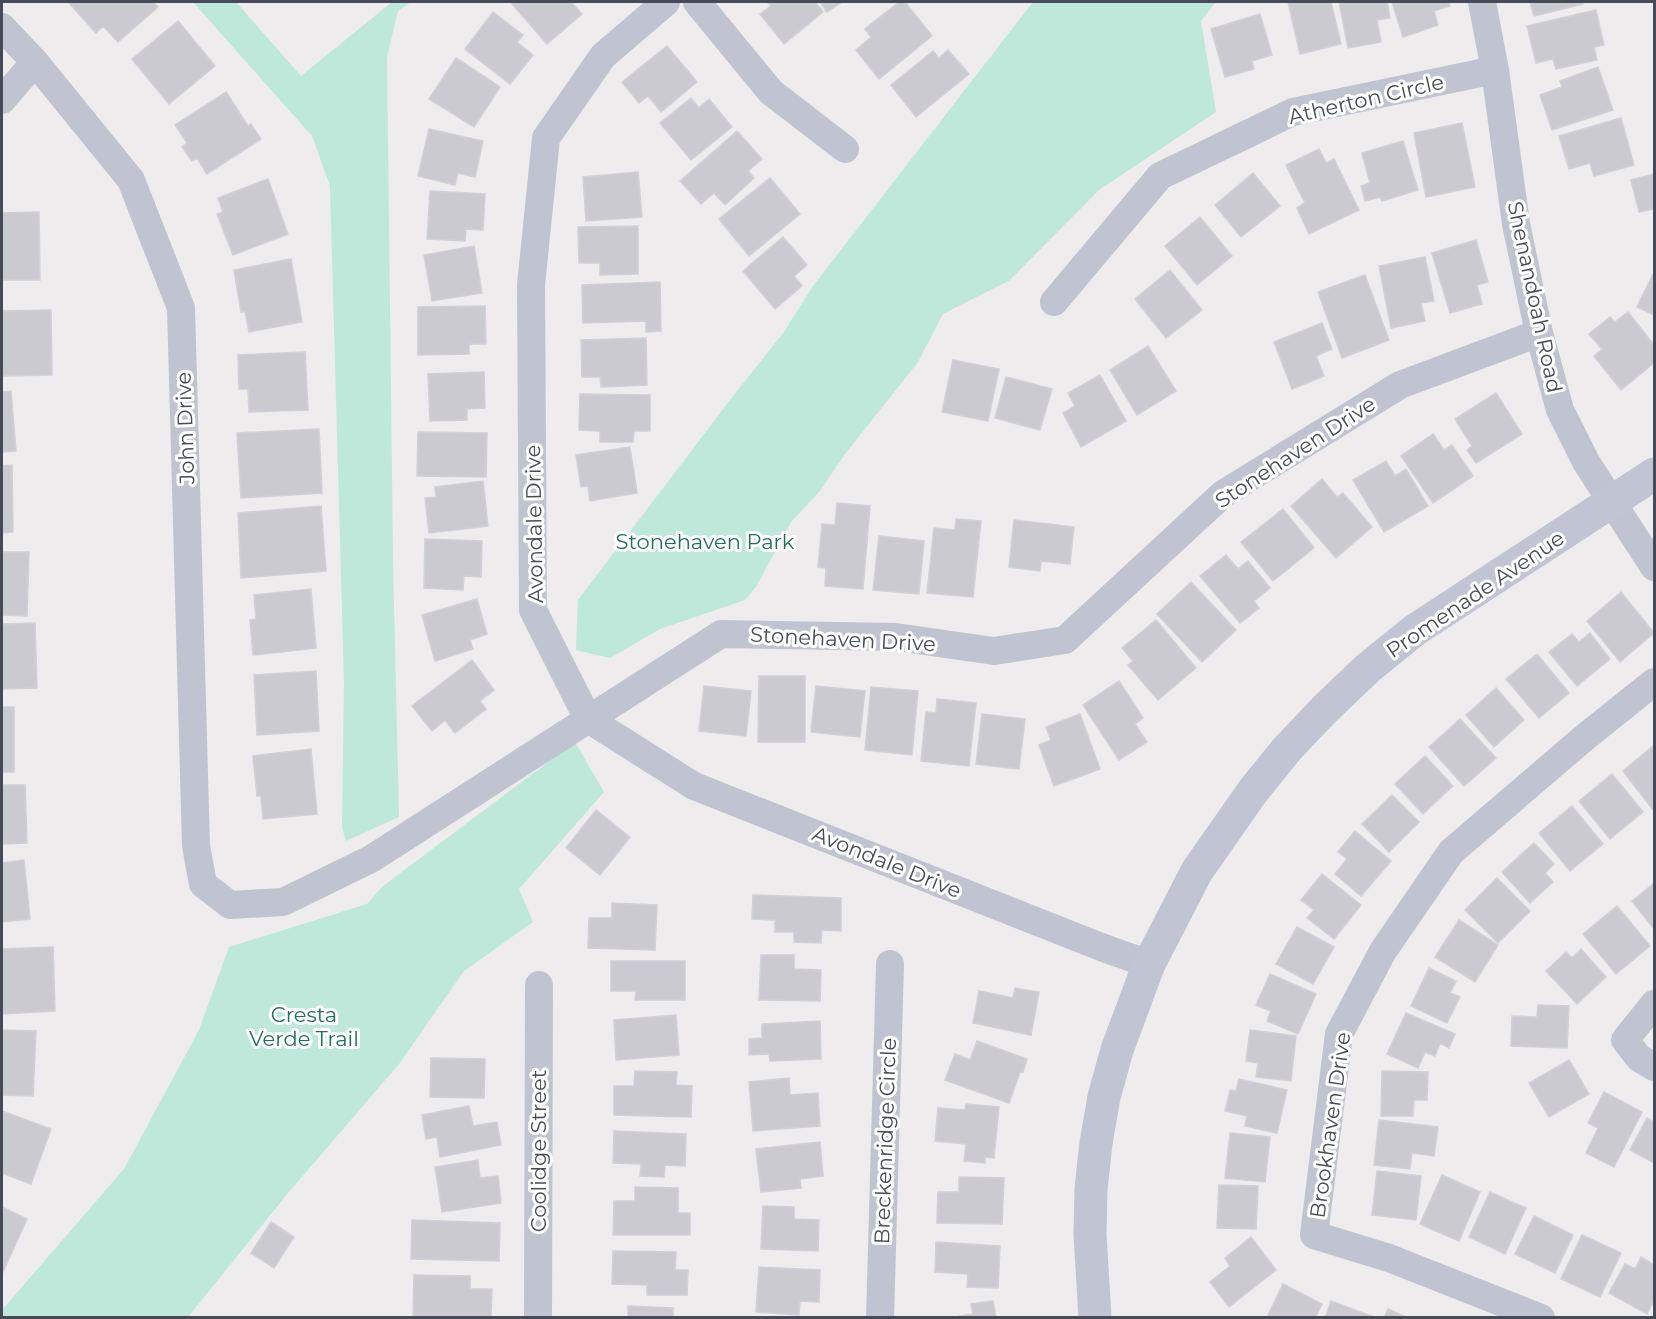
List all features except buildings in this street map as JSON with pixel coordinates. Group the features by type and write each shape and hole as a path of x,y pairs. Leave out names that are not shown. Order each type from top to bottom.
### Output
{"main road":[{"name":"Promenade Avenue","path":"1095,1317 1090,1234 1091,1189 1104,1097 1117,1050 1149,964 1197,871 1253,791 1287,749 1368,668 1415,630 1654,474"}],"street":[{"name":"Avondale Drive","path":"666,2 603,56 546,138 531,285 533,610 588,719 694,786 1149,964"},
{"path":"697,2 771,92 845,149"},
{"name":"Shenandoah Road","path":"1482,2 1495,70 1516,224 1539,333 1560,410 1586,462 1654,567"},
{"name":"John Drive","path":"2,27 35,62 131,180 181,308 196,846 203,884"},
{"path":"2,100 35,62"},
{"name":"Atherton Circle","path":"1054,302 1160,176 1293,112 1495,70"},
{"name":"Stonehaven Drive","path":"203,884 230,905 283,902 371,859 721,634 896,637 994,651 1065,640 1223,494 1400,385 1539,333"},
{"name":"Brookhaven Drive","path":"1541,1317 1389,1258 1314,1235 1339,1034 1383,951 1451,852 1584,738 1654,682"},
{"name":"Breckenridge Circle","path":"880,1317 890,964"},
{"name":"Coolidge Street","path":"538,1317 539,985"},
{"path":"1654,1004 1625,1040 1639,1058 1654,1067"}],"green space":[{"path":"193,2 236,2 301,76 392,2 411,2 398,11 387,57 393,561 399,817 346,841 342,827 344,682 330,186 312,136"},
{"name":"Stonehaven Park","path":"1033,2 1216,2 1201,21 1216,112 1099,190 1010,280 943,314 918,362 845,454 820,491 791,522 756,587 745,600 660,629 610,658 576,650 578,600 784,332 813,286"},
{"name":"Cresta Verde Trail","path":"575,742 604,792 519,889 533,922 464,971 399,1064 288,1193 188,1317 2,1318 2,1310 124,1169 199,1030 229,947 367,904 383,886"}]}
